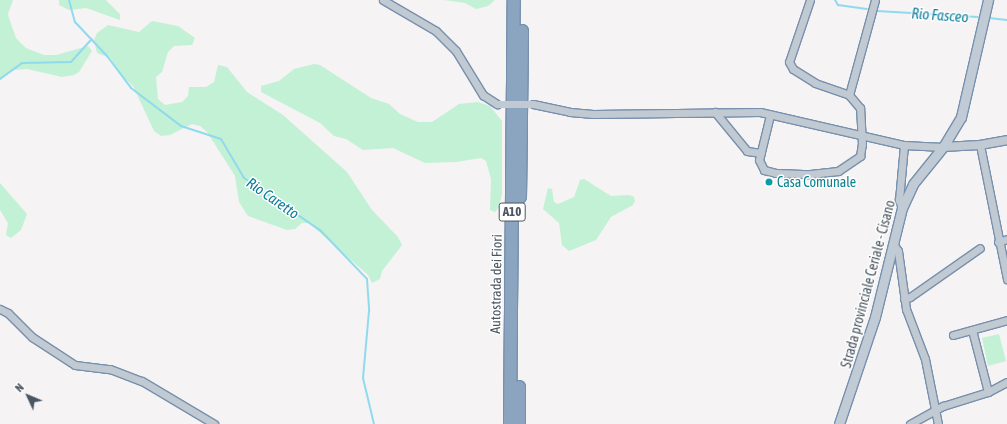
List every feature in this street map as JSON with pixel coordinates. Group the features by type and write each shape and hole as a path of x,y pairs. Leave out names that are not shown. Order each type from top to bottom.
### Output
{"highway":[{"name":"Autostrada dei Fiori","path":"510,424 514,0"},
{"name":"Autostrada dei Fiori","path":"519,424 522,0"}],"main road":[{"name":"Strada provinciale Ceriale - Cisano","path":"839,424 857,377 894,245 902,208 913,184 943,147 961,117 988,0"}],"street":[{"path":"383,0 436,31 456,51 483,95 497,104 533,104 570,112 593,114 750,111 904,145 943,147 980,145 1007,140"},
{"path":"770,115 759,160 764,170 776,173 838,171 860,156 862,136 860,108 849,95 815,83 793,69 789,62 810,0"},
{"path":"849,95 875,0"},
{"path":"715,112 747,151 760,153"},
{"path":"902,208 899,200 904,145"},
{"path":"980,145 998,242 1007,279"},
{"path":"998,242 1007,239"},
{"path":"894,245 898,251 904,299 925,359 938,424"},
{"path":"904,299 910,297 980,248"},
{"path":"0,309 8,313 32,337 75,365 110,369 142,381 214,424"},
{"path":"953,335 1007,320"},
{"path":"972,330 988,392"},
{"path":"910,424 935,409 988,392 1007,382"}],"green space":[{"path":"0,0 13,0 8,14 16,38 26,48 44,55 56,55 88,46 92,51 79,72 74,75 62,77 27,69 14,70 0,80"},
{"path":"59,0 106,0 120,14 120,20 86,8 69,10 59,5"},
{"path":"444,0 495,0 488,6 476,9 465,3"},
{"path":"152,21 178,26 195,38 192,45 174,46 168,52 162,72 156,77 158,99 165,105 182,102 188,96 189,87 206,87 214,82 218,65 227,67 247,92 283,115 347,172 372,210 398,237 402,245 382,271 380,279 372,283 368,275 309,223 302,223 295,229 287,230 248,216 239,202 235,176 207,132 200,126 192,124 170,135 161,136 154,131 133,86 119,73 110,58 97,53 94,40 97,33 108,25 139,32"},
{"path":"314,64 320,65 371,98 389,104 400,114 418,122 432,122 459,104 478,102 490,106 502,121 502,194 499,207 495,212 490,210 491,179 486,161 481,158 456,162 425,163 393,148 363,150 346,139 334,136 320,123 261,92 261,86 279,81 294,69"},
{"path":"584,179 611,196 629,195 634,197 635,201 633,205 611,217 596,240 569,251 562,245 559,223 543,209 548,188 552,189 554,202 558,204 574,197 580,180"},
{"path":"0,183 27,214 21,230 11,238 6,235 8,223 0,210"},
{"path":"999,334 1006,361 988,366 982,338"}],"waterway":[{"name":"Rio Caretto","path":"69,0 75,22 107,56 131,88 181,126 221,139 244,178 321,231 367,279 369,311 363,378 374,424"},
{"name":"Rio Fasceo","path":"835,0 838,5 867,9"},
{"name":"Rio Fasceo","path":"877,11 978,17"},
{"name":"Rio Fasceo","path":"989,18 1007,20"},
{"path":"0,79 22,63 71,62 92,39"}],"place":[{"name":"Casa Comunale","path":"769,182"}]}
